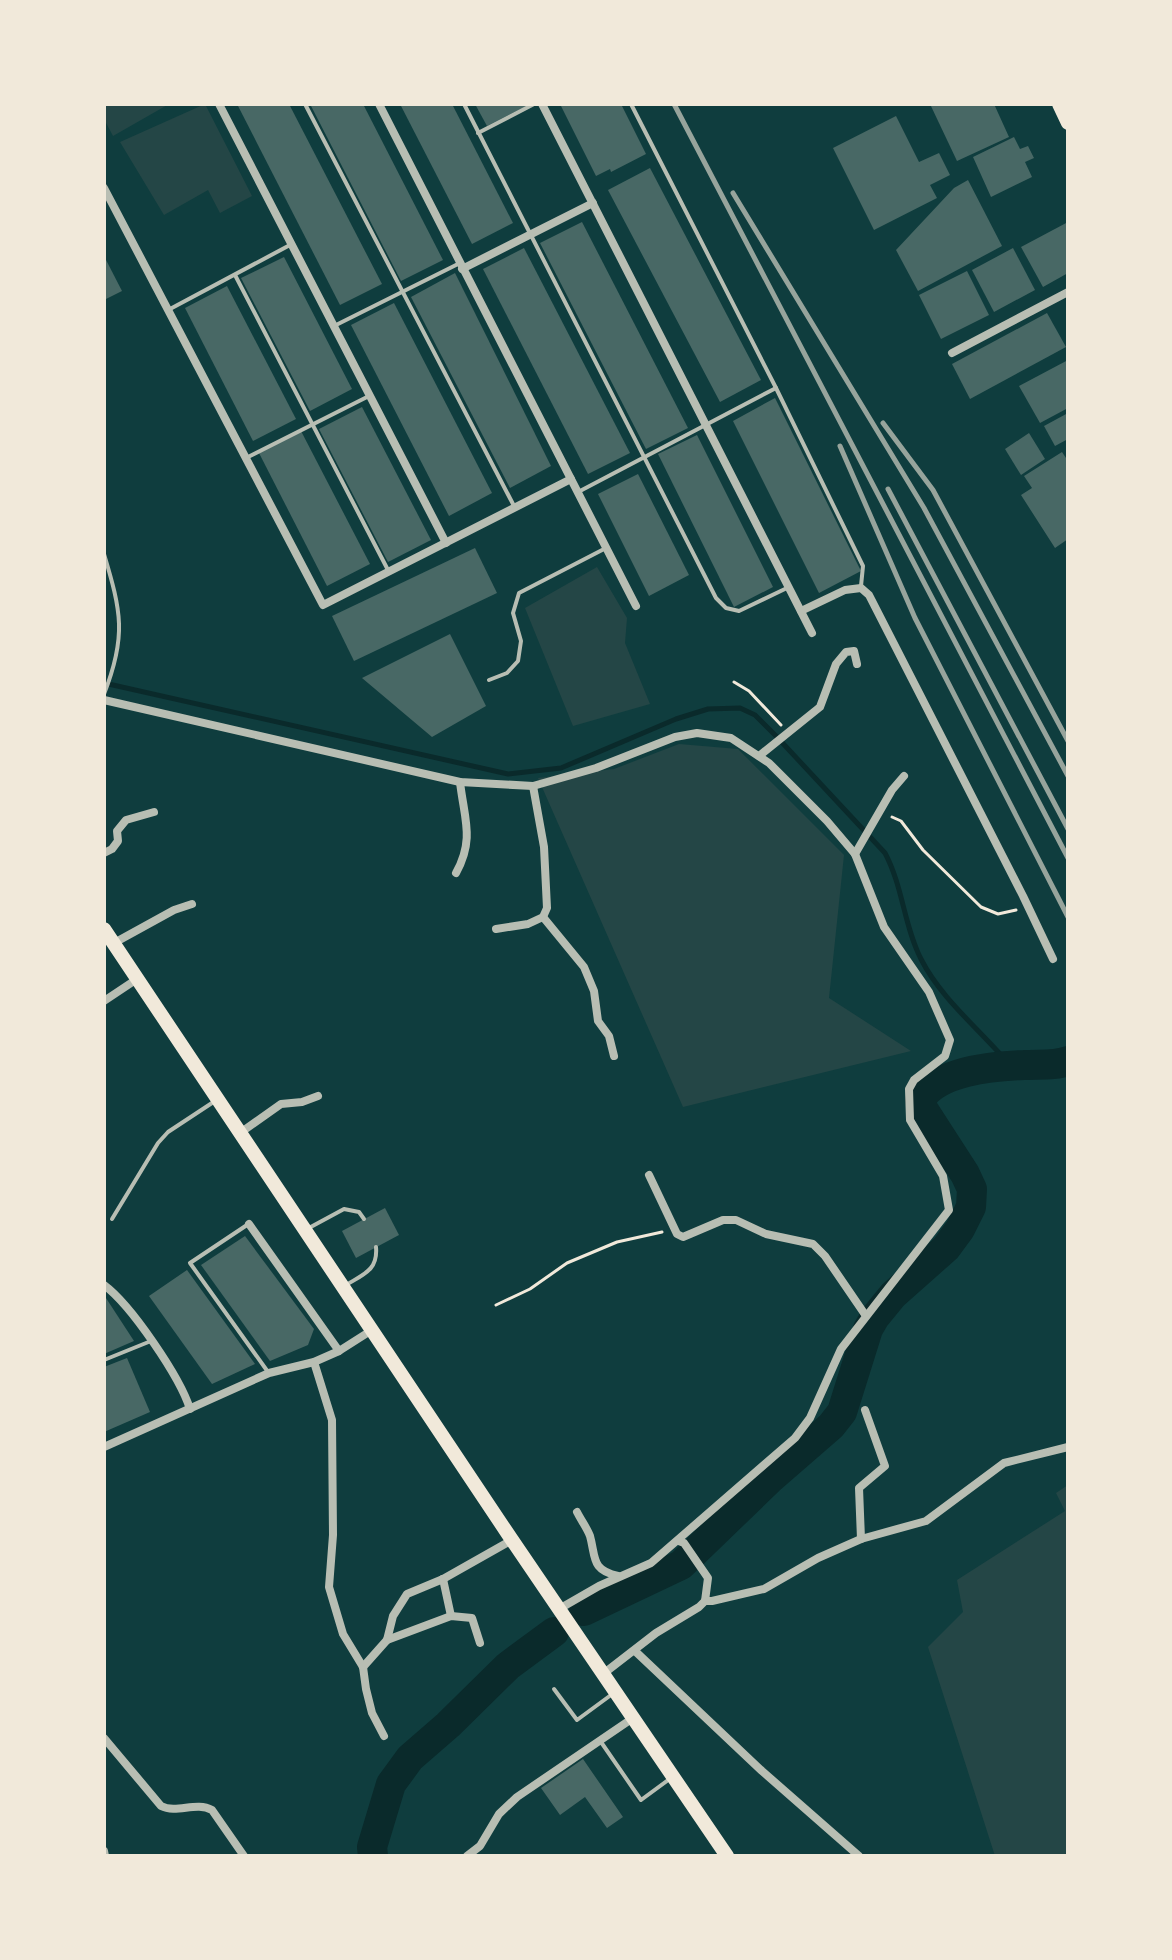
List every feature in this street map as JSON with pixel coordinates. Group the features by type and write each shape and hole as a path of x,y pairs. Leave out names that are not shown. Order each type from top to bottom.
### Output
{"main road":[{"path":"1059,104 1068,123"},
{"path":"104,929 727,1856"}],"street":[{"path":"219,104 446,543"},
{"path":"379,104 636,606"},
{"path":"542,104 812,633"},
{"path":"104,188 323,605 571,479"},
{"path":"461,266 593,203"},
{"path":"952,353 1068,292"},
{"path":"801,611 845,590 861,588 869,595 1053,959"},
{"path":"761,754 820,707 836,664 846,652 854,651 857,664"},
{"path":"104,700 460,782 533,786 596,768 675,737 697,733 731,738 761,754 858,850 884,927 929,992 950,1040 945,1056 914,1080 909,1089 910,1120 943,1176 949,1210 841,1349 810,1418 795,1438 681,1542 651,1563 619,1576 565,1618"},
{"path":"858,850 892,790 904,776"},
{"path":"456,873 467,846 468,830 460,782"},
{"path":"496,929 528,924 543,917 547,908 544,847 533,786"},
{"path":"104,853 118,841 117,831 126,820 154,812"},
{"path":"114,943 174,910 192,904"},
{"path":"543,917 584,967 594,991 598,1021 609,1036 614,1056"},
{"path":"104,1001 137,979"},
{"path":"240,1133 281,1104 302,1102 318,1096"},
{"path":"649,1175 674,1232 683,1237 723,1220 736,1220 766,1234 813,1244 825,1256 866,1316"},
{"path":"249,1224 339,1351"},
{"path":"104,1285 118,1296 151,1341 180,1384 190,1409"},
{"path":"104,1447 269,1373 314,1362 339,1351 372,1330"},
{"path":"314,1362 332,1420 333,1535 329,1587 343,1634 363,1667 372,1713 384,1736"},
{"path":"861,1539 859,1488 885,1466 865,1410"},
{"path":"603,1674 656,1633 705,1601 764,1589 818,1558 861,1539 926,1521 1004,1463 1068,1447"},
{"path":"577,1512 588,1531 591,1552 599,1568 607,1574 619,1576"},
{"path":"363,1667 387,1640 393,1616 407,1594 443,1579 512,1540"},
{"path":"681,1542 708,1578 705,1601"},
{"path":"443,1579 451,1616"},
{"path":"387,1640 451,1616 472,1618 480,1643"},
{"path":"635,1651 762,1771 859,1856"},
{"path":"467,1856 480,1846 499,1814 517,1797 633,1718"},
{"path":"104,1738 161,1806 172,1809 205,1806 212,1810 244,1856"}],"lane":[{"path":"305,104 515,508"},
{"path":"464,104 716,598 726,608 739,611 789,587"},
{"path":"478,133 534,104"},
{"path":"631,104 863,566 861,588"},
{"path":"168,310 292,244"},
{"path":"334,326 461,266"},
{"path":"235,275 389,572"},
{"path":"578,492 776,388"},
{"path":"246,458 370,395"},
{"path":"489,680 507,673 518,661 521,641 513,613 519,593 606,548"},
{"path":"104,554 120,616 120,636 113,671 104,694"},
{"path":"112,1219 158,1143 168,1132 217,1099"},
{"path":"305,1230 344,1209 359,1212 364,1219"},
{"path":"249,1224 190,1263 269,1373"},
{"path":"343,1287 372,1268 378,1260 376,1247"},
{"path":"104,1360 151,1341"},
{"path":"554,1689 577,1720 615,1692"},
{"path":"599,1740 641,1800 673,1777"}],"path":[{"path":"734,682 749,691 786,733"},
{"path":"880,815 901,821 923,850 981,907 998,914 1013,912 1019,909 1023,896"},
{"path":"496,1305 530,1289 567,1263 617,1242 674,1232"}],"shaded area":[{"path":"169,104 113,136 104,119 104,106"},
{"path":"205,104 252,196 220,213 208,190 164,215 120,142"},
{"path":"597,567 627,618 625,643 650,704 573,726 525,608"},
{"path":"679,744 738,749 844,855 829,998 911,1051 683,1107 538,778 614,769"},
{"path":"1068,1485 1068,1856 995,1856 928,1647 963,1612 957,1580 1065,1511 1056,1493"}],"building":[{"path":"237,104 289,104 382,284 340,305"},
{"path":"310,104 363,104 443,260 401,281"},
{"path":"400,104 452,104 513,223 472,244"},
{"path":"475,104 530,104 487,126"},
{"path":"560,104 621,104 646,154 596,176"},
{"path":"930,104 994,104 1009,137 957,161"},
{"path":"896,116 919,162 939,153 950,175 930,185 937,198 874,230 833,148"},
{"path":"1014,137 1020,149 1028,146 1034,158 1025,162 1032,177 991,197 973,157"},
{"path":"650,168 761,380 720,402 608,190"},
{"path":"968,180 1002,246 918,291 896,250 954,188"},
{"path":"582,222 688,428 646,449 540,243"},
{"path":"1068,222 1068,273 1043,287 1021,247"},
{"path":"524,248 630,453 588,474 483,269"},
{"path":"1013,248 1035,290 994,312 972,270"},
{"path":"104,256 122,291 104,300"},
{"path":"284,257 352,389 310,411 241,278"},
{"path":"967,271 989,315 941,339 919,295"},
{"path":"455,273 551,466 510,488 411,297"},
{"path":"227,286 296,419 253,441 185,308"},
{"path":"394,303 492,493 449,516 351,325"},
{"path":"1047,313 1066,347 970,399 952,364"},
{"path":"1068,360 1068,408 1040,423 1019,386"},
{"path":"775,398 861,571 819,593 733,421"},
{"path":"362,407 431,540 388,562 319,429"},
{"path":"1068,413 1068,439 1055,446 1044,426"},
{"path":"301,431 370,564 327,586 259,453"},
{"path":"1029,433 1045,459 1021,475 1005,449"},
{"path":"697,435 773,587 734,607 658,454"},
{"path":"1062,452 1068,461 1068,539 1055,548 1021,495 1032,488 1024,476"},
{"path":"638,474 689,575 649,596 598,494"},
{"path":"475,548 497,593 354,661 332,616"},
{"path":"450,634 486,706 432,737 362,678"},
{"path":"385,1208 399,1235 356,1258 342,1231"},
{"path":"245,1236 314,1329 308,1345 270,1361 201,1265"},
{"path":"187,1270 255,1364 212,1384 149,1296"},
{"path":"104,1295 134,1341 104,1354"},
{"path":"127,1358 150,1412 104,1432 104,1367"},
{"path":"583,1759 623,1817 607,1828 585,1797 560,1815 541,1788"}],"waterway":[{"path":"104,683 508,774 561,768 676,719 708,709 740,708 755,715 885,853 896,879 915,946 928,972 1001,1055 1007,1066"},
{"path":"584,1611 681,1565 770,1479 831,1426 842,1412 868,1329 875,1317 893,1295 946,1248 971,1207 972,1189 965,1174 923,1109 920,1100 928,1090 939,1082 967,1072 1068,1061"},
{"path":"373,1856 372,1847 391,1784 410,1758 508,1666 554,1632"}],"railway":[{"path":"674,104 1068,858"},
{"path":"733,193 924,508 1068,776"},
{"path":"883,423 933,490 1068,741"},
{"path":"840,446 915,618 1068,917"},
{"path":"888,489 1068,829"}]}
